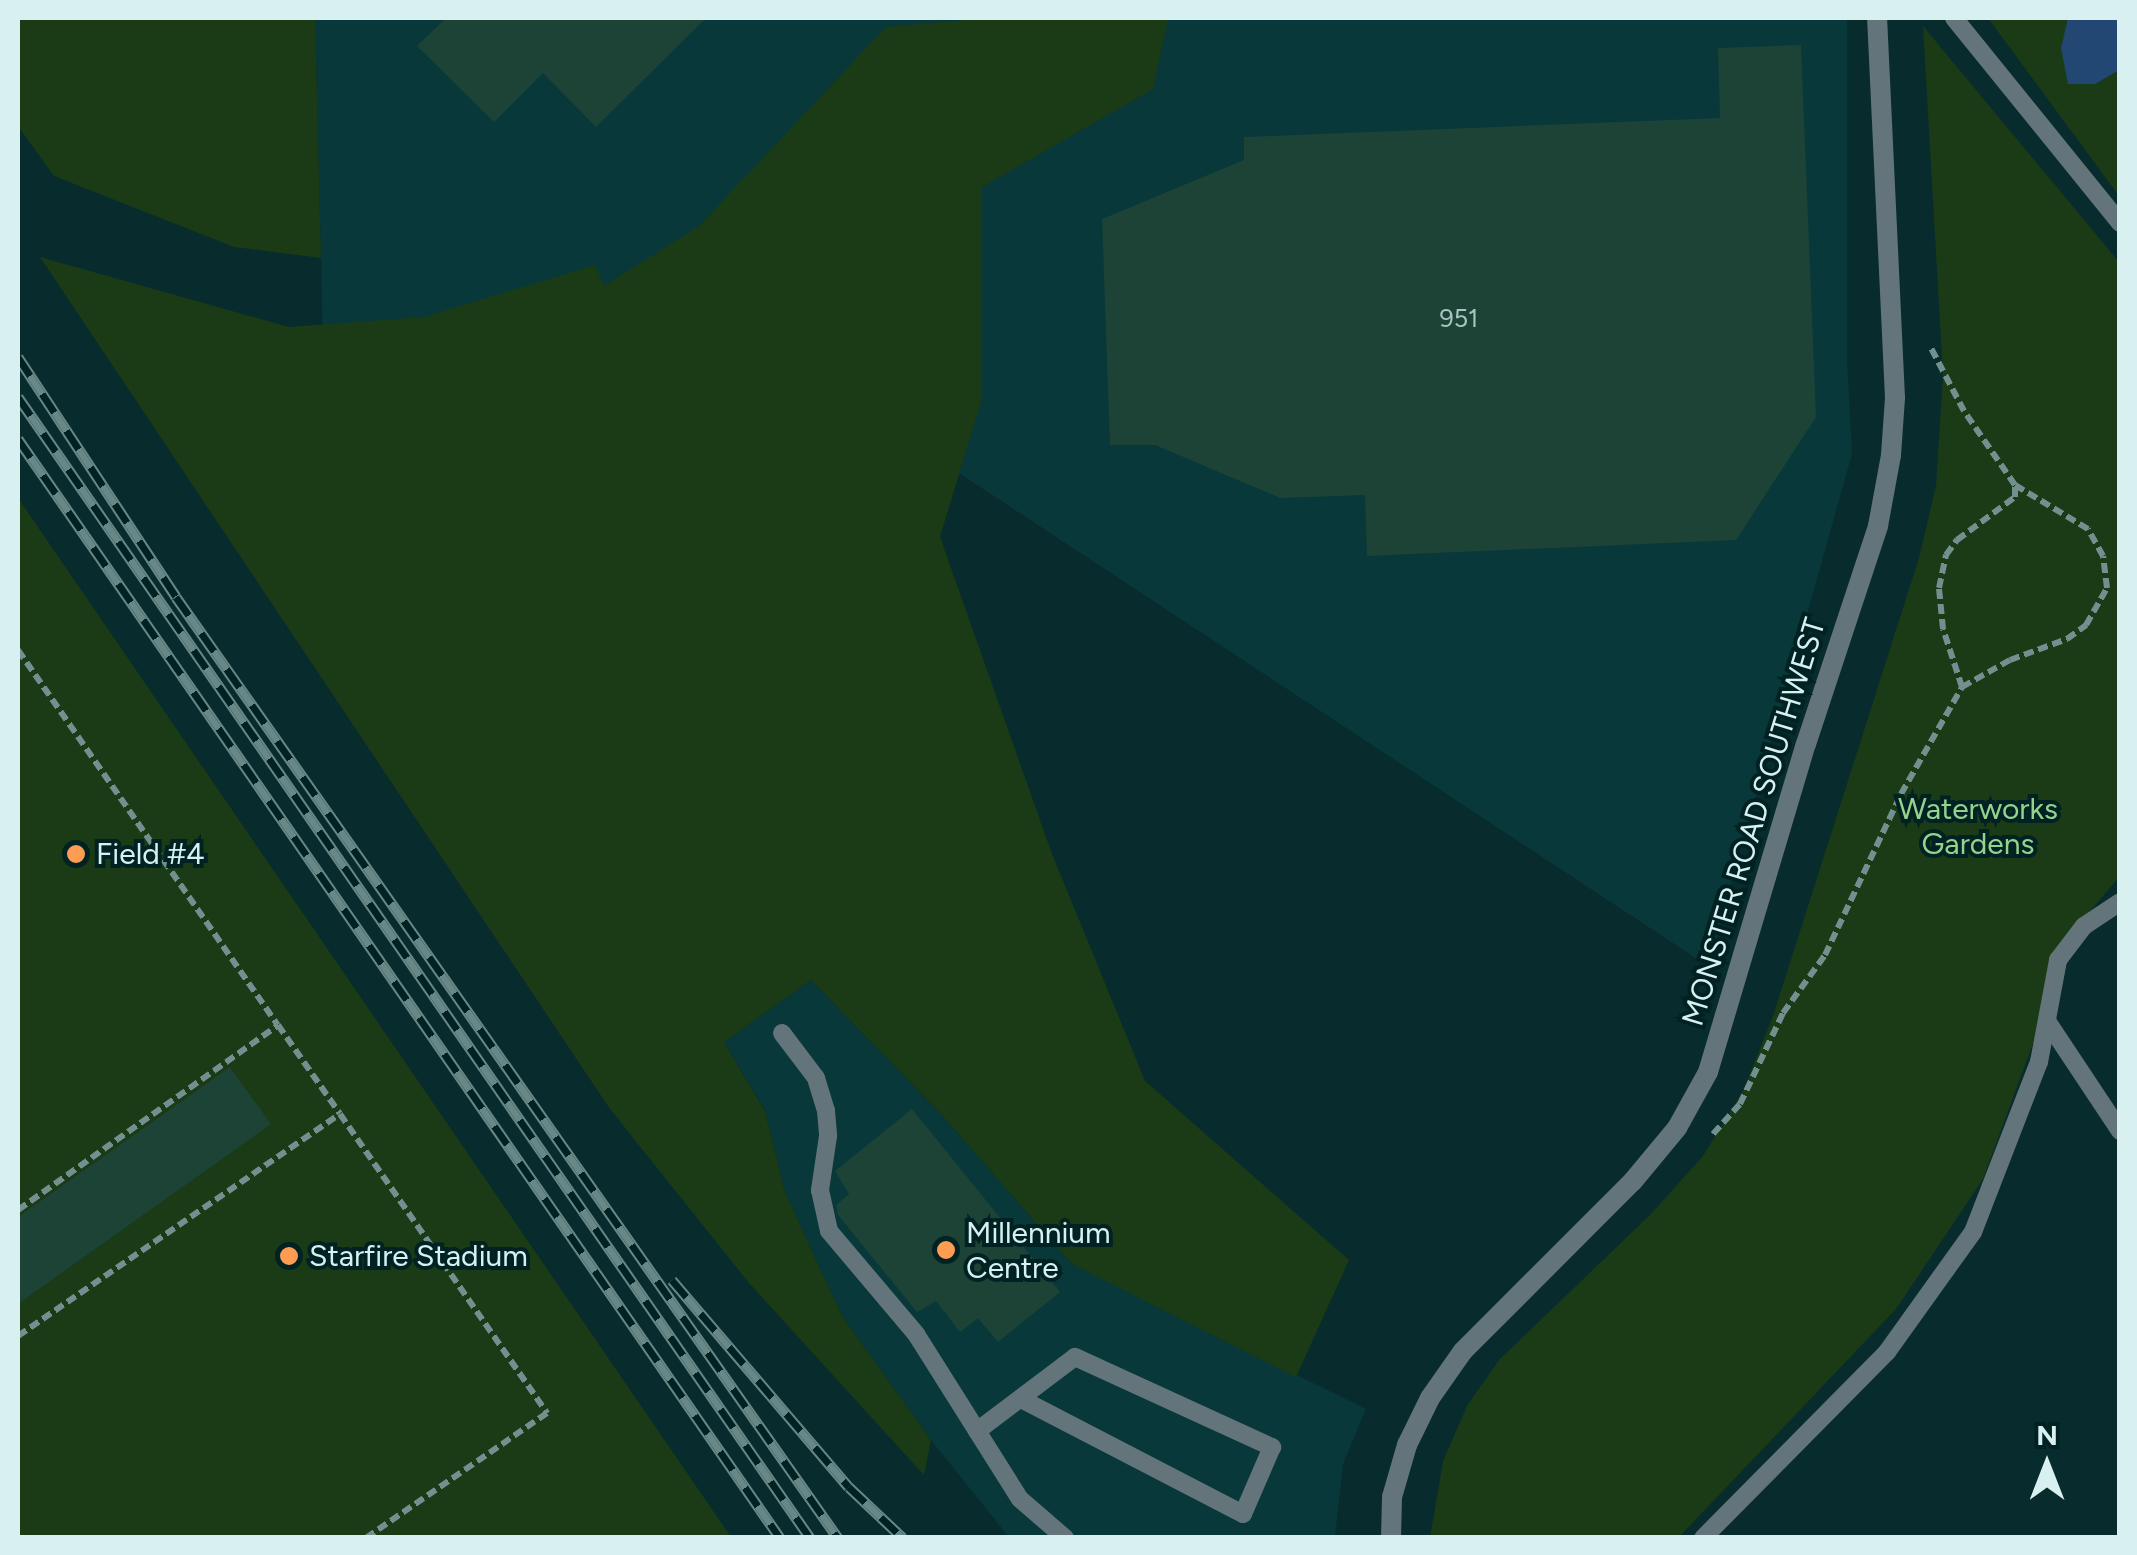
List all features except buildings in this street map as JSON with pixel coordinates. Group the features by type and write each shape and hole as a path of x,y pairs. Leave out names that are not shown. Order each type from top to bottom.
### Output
{"street":[{"name":"MONSTER ROAD SOUTHWEST","path":"1391,1538 1392,1498 1407,1445 1430,1398 1463,1352 1634,1181 1677,1128 1708,1072 1806,744 1878,526 1891,455 1895,398 1877,18"}],"lane":[{"path":"1954,18 2120,223"},
{"path":"1702,1538 1887,1352 1973,1232 2039,1062 2058,960 2084,926 2120,902"},
{"path":"2047,1020 2120,1132"},
{"path":"782,1033 816,1078 826,1111 828,1136 820,1190 829,1231 916,1334 1020,1498 1066,1538"},
{"path":"977,1431 1074,1358 1272,1447 1243,1514 1020,1399"}],"path":[{"path":"1713,1134 1740,1104 1783,1013 1826,955 1901,794 1962,687 2010,660 2067,638 2086,625 2107,588 2103,556 2088,529 2014,486 1964,411 1930,346"},
{"path":"1962,687 1943,629 1939,588 1946,555 1957,540 2014,497 2014,486"},
{"path":"18,650 547,1413 366,1538"},
{"path":"18,1210 278,1026"},
{"path":"18,1336 340,1114"}],"shaded area":[{"path":"315,18 1847,18 1847,358 1852,454 1708,966 801,369 324,380"},
{"path":"811,980 941,1114 1072,1264 1366,1409 1343,1464 1335,1537 1009,1537 931,1440 842,1316 785,1192 765,1110 724,1042"}],"green space":[{"path":"18,18 315,18 321,258 234,247 54,176 18,126"},
{"path":"989,18 1168,18 1153,89 982,187 982,398 940,537 1052,854 1145,1081 1349,1260 1296,1377 1072,1264 941,1114 811,980 724,1042 765,1111 785,1192 842,1316 931,1440 924,1475 749,1283 610,1109 40,257 289,327 424,317 595,265 604,286 699,226 886,27"},
{"path":"1988,18 2119,18 2119,196"},
{"name":"Waterworks Gardens","path":"1923,26 2119,262 2119,877 2075,929 1983,1179 1896,1309 1679,1537 1430,1538 1443,1461 1468,1404 1500,1359 1650,1215 1703,1156 1744,1089 1773,1016 1919,558 1936,486 1943,375"},
{"path":"18,498 731,1537 18,1537"}],"water":[{"path":"2068,18 2119,18 2119,70 2095,84 2068,84 2061,48"}],"railway":[{"path":"18,357 176,597 838,1538"},
{"path":"18,397 810,1538"},
{"path":"18,439 780,1538"},
{"path":"672,1280 849,1487 903,1538"}],"place":[{"name":"Field #4","path":"76,854"},
{"name":"Millennium Centre","path":"946,1250"},
{"name":"Starfire Stadium","path":"289,1256"}]}
